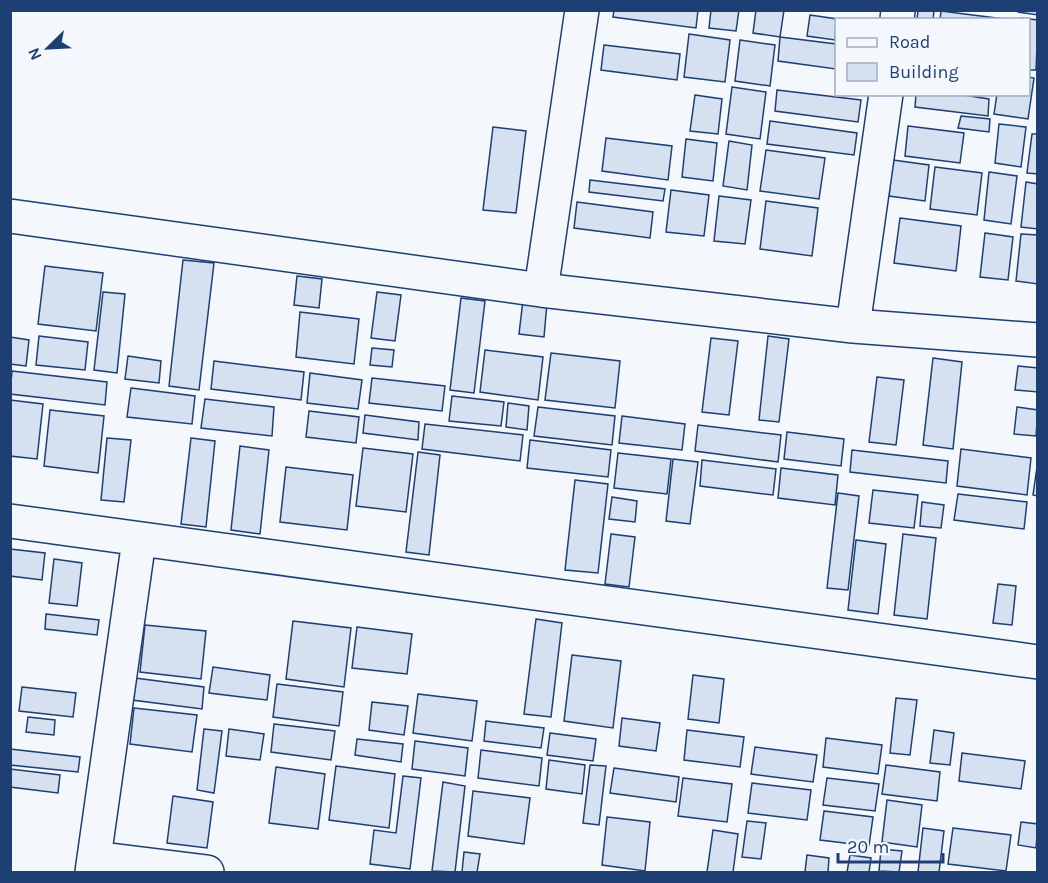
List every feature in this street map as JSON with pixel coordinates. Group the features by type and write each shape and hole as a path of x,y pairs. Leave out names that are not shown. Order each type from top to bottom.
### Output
{"street":[{"path":"541,290 582,10"},
{"path":"853,327 886,96"},
{"path":"10,216 541,290 853,327 1038,340"},
{"path":"10,521 1038,662"},
{"path":"139,540 93,865 207,873"}],"building":[{"path":"614,10 698,10 696,28 613,17"},
{"path":"711,10 739,10 736,31 709,28"},
{"path":"756,10 784,10 780,37 753,33"},
{"path":"918,10 934,10 933,18 917,18"},
{"path":"1018,10 1038,10 1038,15 1018,12"},
{"path":"941,11 996,18 940,18"},
{"path":"810,15 835,19 835,40 807,36"},
{"path":"1030,19 1038,20 1036,70 1030,70"},
{"path":"689,34 730,40 725,82 684,77"},
{"path":"780,37 835,44 835,69 778,61"},
{"path":"740,40 775,45 770,86 735,81"},
{"path":"604,45 680,54 677,80 601,70"},
{"path":"1030,77 1034,78 1028,119 994,114 997,96 1030,96"},
{"path":"732,87 766,92 760,139 726,134"},
{"path":"777,90 861,100 858,122 775,111"},
{"path":"695,95 722,99 718,134 690,131"},
{"path":"916,96 970,96 989,99 988,116 915,107"},
{"path":"961,116 990,119 989,132 958,128"},
{"path":"770,121 857,133 854,155 767,144"},
{"path":"999,124 1026,127 1021,167 995,163"},
{"path":"908,126 964,133 960,163 905,156"},
{"path":"493,127 526,131 516,213 483,210"},
{"path":"1032,134 1038,134 1038,174 1027,173"},
{"path":"606,138 672,146 668,180 602,171"},
{"path":"686,139 717,143 713,181 682,177"},
{"path":"729,141 752,145 747,190 723,186"},
{"path":"766,150 825,158 819,199 760,191"},
{"path":"893,160 929,165 925,201 889,196"},
{"path":"935,167 982,173 977,215 930,209"},
{"path":"989,172 1017,176 1011,224 984,220"},
{"path":"590,180 665,189 663,201 589,192"},
{"path":"1026,182 1038,184 1038,229 1021,227"},
{"path":"671,190 709,195 704,236 666,232"},
{"path":"719,196 751,200 745,244 714,241"},
{"path":"766,201 818,208 812,256 760,249"},
{"path":"577,202 653,212 650,238 574,228"},
{"path":"900,218 961,226 956,271 894,263"},
{"path":"985,233 1013,237 1008,280 980,277"},
{"path":"1021,234 1038,235 1038,284 1016,281"},
{"path":"183,260 214,263 199,390 169,386"},
{"path":"45,266 103,273 96,331 38,324"},
{"path":"297,276 322,279 319,308 294,305"},
{"path":"103,292 125,294 117,373 94,370"},
{"path":"377,292 401,295 395,341 371,338"},
{"path":"461,298 485,301 474,393 450,390"},
{"path":"523,300 547,303 544,337 519,334"},
{"path":"300,312 359,319 354,364 296,357"},
{"path":"39,336 88,342 85,370 36,365"},
{"path":"768,336 789,339 779,422 759,420"},
{"path":"10,337 29,340 26,366 10,364"},
{"path":"711,338 738,341 729,415 702,412"},
{"path":"372,348 394,350 392,367 370,365"},
{"path":"485,350 543,357 538,400 480,392"},
{"path":"551,353 620,361 615,408 545,400"},
{"path":"128,356 161,361 159,383 125,379"},
{"path":"933,358 962,362 953,449 923,445"},
{"path":"214,361 304,372 301,400 211,389"},
{"path":"1018,366 1038,368 1038,392 1015,390"},
{"path":"12,371 107,382 105,405 10,394"},
{"path":"310,373 362,380 358,409 307,403"},
{"path":"877,377 904,380 896,445 869,442"},
{"path":"372,378 445,386 442,411 369,403"},
{"path":"131,388 195,396 192,424 127,417"},
{"path":"452,396 504,402 501,426 449,421"},
{"path":"205,399 274,407 272,436 201,428"},
{"path":"10,400 43,404 37,459 10,456"},
{"path":"508,403 529,406 527,430 506,427"},
{"path":"538,407 615,416 612,445 534,436"},
{"path":"1017,407 1038,410 1036,436 1014,434"},
{"path":"50,410 104,416 98,473 44,466"},
{"path":"309,411 359,417 356,443 306,437"},
{"path":"365,415 419,422 418,440 363,433"},
{"path":"622,416 685,424 682,450 619,443"},
{"path":"425,424 523,435 520,461 422,449"},
{"path":"698,425 781,435 778,462 695,451"},
{"path":"787,432 844,439 841,466 784,459"},
{"path":"107,438 131,440 124,502 101,500"},
{"path":"191,438 215,441 206,527 181,524"},
{"path":"530,440 611,450 608,477 527,468"},
{"path":"240,446 269,450 260,534 231,530"},
{"path":"363,448 413,454 406,512 356,506"},
{"path":"961,449 1031,458 1027,495 957,486"},
{"path":"852,450 948,461 946,483 850,472"},
{"path":"418,452 440,455 429,555 406,552"},
{"path":"618,453 671,459 667,494 614,488"},
{"path":"673,459 698,462 690,524 666,521"},
{"path":"702,460 776,469 773,495 700,486"},
{"path":"1038,460 1038,496 1033,495"},
{"path":"286,467 353,475 347,530 280,522"},
{"path":"781,468 838,475 835,505 778,498"},
{"path":"575,480 608,484 598,573 565,570"},
{"path":"873,490 918,495 914,528 869,523"},
{"path":"838,493 859,496 848,590 827,588"},
{"path":"958,494 1027,502 1024,529 954,520"},
{"path":"612,497 637,501 635,522 609,519"},
{"path":"922,502 944,505 941,528 920,526"},
{"path":"611,534 635,537 629,587 605,584"},
{"path":"903,534 936,538 927,619 894,615"},
{"path":"856,540 886,544 878,614 848,610"},
{"path":"10,549 45,553 42,580 10,576"},
{"path":"54,559 82,563 77,606 49,603"},
{"path":"998,584 1016,586 1012,625 993,623"},
{"path":"46,614 99,620 97,635 45,629"},
{"path":"536,619 562,623 551,717 524,714"},
{"path":"293,621 351,628 344,687 286,679"},
{"path":"145,625 206,631 201,679 140,672"},
{"path":"357,627 412,634 407,674 352,668"},
{"path":"572,655 621,661 613,728 564,721"},
{"path":"213,667 270,675 267,700 209,693"},
{"path":"693,675 724,679 719,723 688,719"},
{"path":"135,678 204,687 202,709 132,700"},
{"path":"277,684 343,692 339,726 273,717"},
{"path":"22,687 76,693 73,717 19,711"},
{"path":"418,694 477,701 472,741 413,733"},
{"path":"896,698 917,700 910,755 890,753"},
{"path":"372,702 408,706 404,735 369,730"},
{"path":"134,708 197,715 192,752 130,744"},
{"path":"28,717 55,720 54,735 26,732"},
{"path":"622,718 660,723 656,751 619,746"},
{"path":"486,721 544,728 541,748 484,741"},
{"path":"274,724 335,731 331,760 271,752"},
{"path":"204,729 222,731 214,793 197,790"},
{"path":"229,729 264,734 260,760 226,756"},
{"path":"687,730 744,737 740,767 684,760"},
{"path":"934,730 954,733 950,765 930,763"},
{"path":"550,733 596,739 593,761 547,755"},
{"path":"826,738 882,745 878,774 823,767"},
{"path":"357,739 403,744 401,762 355,755"},
{"path":"415,741 468,748 465,776 412,769"},
{"path":"755,747 817,755 813,782 751,774"},
{"path":"10,749 80,757 78,772 10,765"},
{"path":"481,750 542,758 539,786 478,778"},
{"path":"962,753 1025,761 1021,789 959,781"},
{"path":"549,760 585,765 582,794 546,789"},
{"path":"590,765 606,766 599,825 583,823"},
{"path":"886,765 940,772 937,801 882,794"},
{"path":"336,766 395,774 389,828 329,820"},
{"path":"276,767 325,774 318,829 269,823"},
{"path":"614,768 679,777 676,802 610,793"},
{"path":"10,769 60,775 58,793 10,787"},
{"path":"403,776 421,778 410,869 370,864 374,830 396,833"},
{"path":"683,778 732,784 727,822 678,816"},
{"path":"827,778 879,784 875,811 823,805"},
{"path":"443,782 465,786 455,872 432,871"},
{"path":"752,783 811,790 807,820 748,813"},
{"path":"473,791 530,798 524,844 468,836"},
{"path":"173,796 213,802 207,848 167,843"},
{"path":"887,800 922,805 917,847 882,842"},
{"path":"824,811 873,817 869,846 820,840"},
{"path":"607,817 650,822 645,871 602,865"},
{"path":"747,821 766,823 761,859 742,857"},
{"path":"1021,822 1038,824 1036,848 1018,845"},
{"path":"923,828 944,831 939,872 918,872"},
{"path":"953,828 1011,835 1006,871 948,864"},
{"path":"713,830 738,834 733,872 707,872"},
{"path":"881,849 902,851 899,872 879,871"},
{"path":"464,852 480,854 477,872 462,872"},
{"path":"807,855 829,858 828,872 805,872"},
{"path":"850,855 871,858 869,872 847,872"}]}
